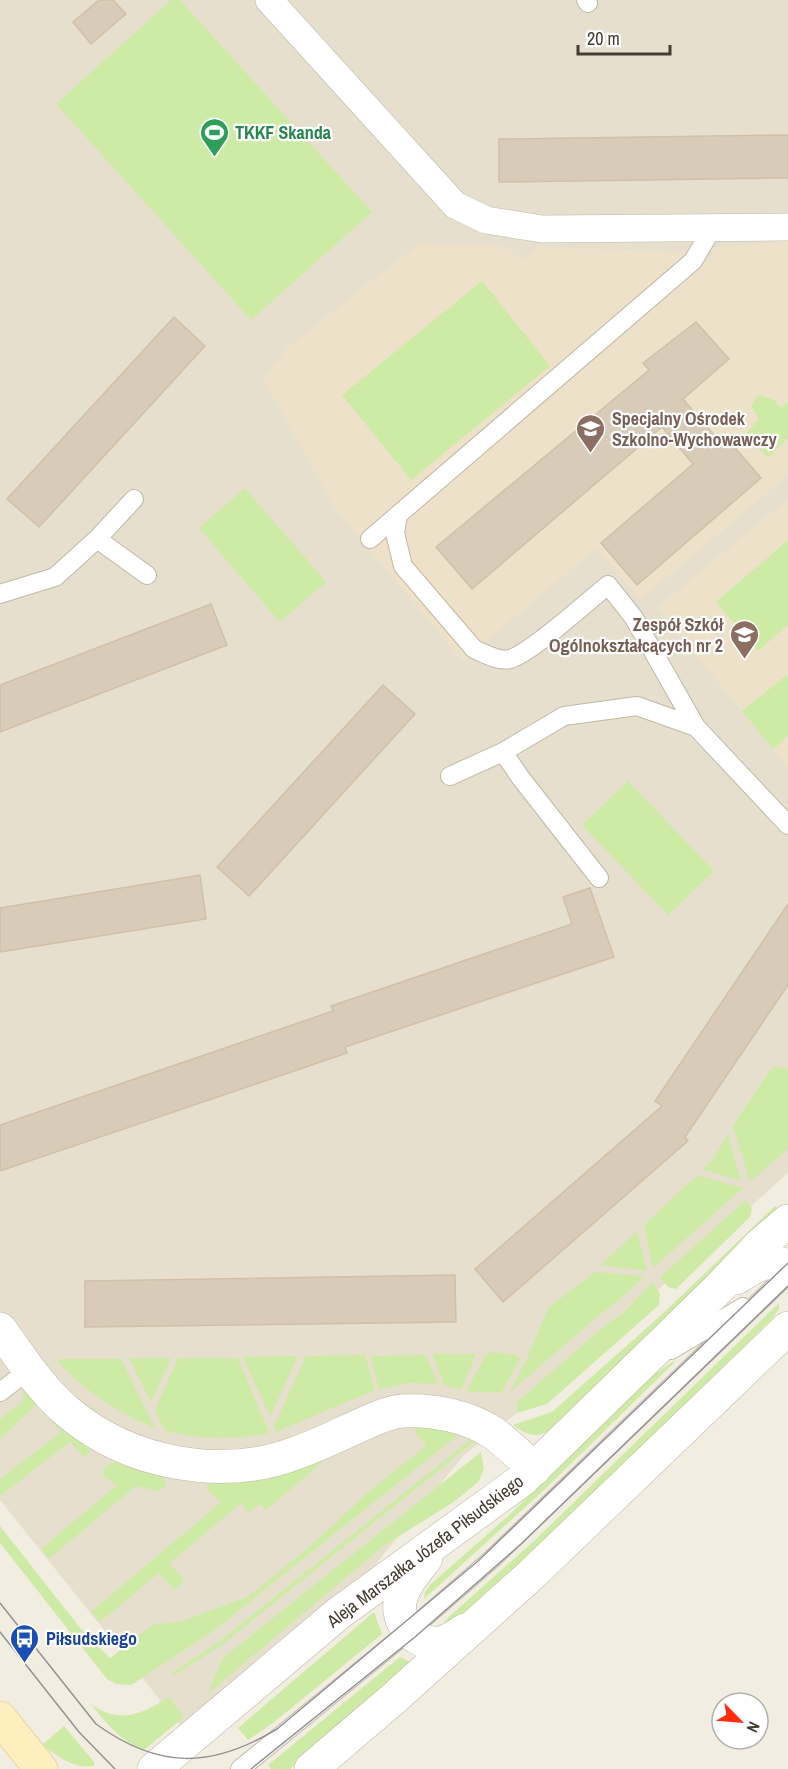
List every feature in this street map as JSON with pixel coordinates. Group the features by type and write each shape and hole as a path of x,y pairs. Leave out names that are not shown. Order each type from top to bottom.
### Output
{"main road":[{"path":"0,1718 41,1769"}],"street":[{"path":"269,0 455,205 486,220 542,229 788,227"},
{"name":"Aleja Marszałka Józefa Piłsudskiego","path":"154,1769 339,1613 502,1497 534,1469 788,1221"},
{"path":"720,1288 755,1266 766,1262 778,1262 782,1290 752,1362"},
{"path":"311,1769 392,1700 556,1551 788,1328"},
{"path":"0,1329 47,1391 69,1413 96,1432 133,1449 179,1463 227,1467 276,1460 382,1416 399,1411 418,1411 438,1413 479,1425 494,1433 534,1469"},
{"path":"435,1544 404,1588 400,1599 400,1612 408,1631 422,1640 440,1643 452,1639 478,1622"}],"lane":[{"path":"370,539 693,261 712,229"},
{"path":"0,594 56,578 134,499"},
{"path":"398,515 395,533 403,566 474,649 490,656 508,660 525,652 608,585 634,618 696,727 788,825"},
{"path":"97,539 147,575"},
{"path":"450,776 503,752 564,716 637,706 696,727"},
{"path":"503,752 599,878"},
{"path":"240,1769 454,1593 782,1290 788,1274"},
{"path":"633,1372 782,1290"},
{"path":"0,1392 30,1369"}],"shaded area":[{"path":"0,0 788,0 788,1173 559,1379 463,1456 334,1616 184,1730 0,1500"},
{"path":"788,241 788,475 641,599 596,548 463,661 335,508 263,379 287,348 420,243 507,247 520,260 538,247 684,252 696,269 711,258 714,248"},
{"name":"Zespół Szkół Ogólnokształcących nr 2","path":"788,499 788,767 657,608"}],"green space":[{"name":"TKKF Skanda","path":"171,0 180,0 372,212 251,320 56,104"},
{"path":"482,281 550,366 411,480 342,395"},
{"path":"758,395 773,399 781,408 788,402 788,438 768,458 746,434 759,419 751,406"},
{"path":"245,488 326,582 280,622 199,528"},
{"path":"788,540 788,625 758,651 716,602"},
{"path":"788,674 788,736 773,749 742,711"},
{"path":"628,781 714,871 668,915 582,825"},
{"path":"773,1066 788,1069 788,1149 750,1182 733,1126"},
{"path":"728,1134 741,1181 703,1169 713,1159"},
{"path":"697,1175 743,1188 653,1268 644,1225"},
{"path":"746,1200 752,1208 750,1217 676,1289 668,1287 660,1277"},
{"path":"775,1206 780,1211 547,1432 538,1435 530,1434 513,1425 552,1412 658,1318"},
{"path":"637,1231 647,1271 601,1265"},
{"path":"595,1272 644,1276 618,1301 509,1393 527,1359 548,1308"},
{"path":"653,1282 660,1294 659,1305 547,1404 517,1413 517,1402 606,1325 622,1314"},
{"path":"779,1303 779,1309 772,1319 540,1545 458,1618 443,1622 534,1541"},
{"path":"491,1352 517,1355 520,1359 501,1393 466,1391 486,1355"},
{"path":"432,1354 476,1354 461,1390 444,1385"},
{"path":"365,1355 375,1390 276,1432 274,1426 306,1356"},
{"path":"426,1355 438,1384 410,1383 379,1389 370,1356"},
{"path":"298,1356 270,1417 243,1357"},
{"path":"129,1358 171,1358 151,1402"},
{"path":"178,1358 238,1358 269,1433 217,1438 165,1431 155,1410"},
{"path":"59,1359 121,1359 155,1428 103,1401 69,1373 58,1362"},
{"path":"674,1361 545,1489 424,1599 425,1592 430,1585 507,1517 649,1378"},
{"path":"24,1387 87,1443 90,1451 85,1458 70,1442 0,1496 0,1479 61,1432 37,1404 0,1439 0,1419 22,1402"},
{"path":"414,1426 458,1435 212,1632 131,1685 116,1684 107,1679 0,1543 0,1526 81,1629 110,1658 153,1624 179,1622 247,1597 305,1551 366,1494 427,1445 415,1433"},
{"path":"470,1440 474,1442 223,1644 170,1678 175,1671 221,1640"},
{"path":"481,1452 484,1469 479,1481 455,1501 382,1547 208,1692 223,1658"},
{"path":"333,1453 266,1510 260,1504 249,1513 241,1503 170,1563 184,1581 174,1590 159,1573 100,1622 91,1612 221,1502 206,1488 211,1481"},
{"path":"119,1462 159,1474 166,1482 165,1486 157,1491 136,1486 49,1559 41,1549 117,1485 103,1476 103,1472 107,1465"},
{"path":"374,1612 382,1634 273,1723 248,1740 238,1728"},
{"path":"400,1657 413,1663 290,1769 271,1769 268,1765"},
{"path":"169,1697 184,1717 144,1750 121,1737 91,1704 112,1714 131,1715 150,1708"},
{"path":"64,1726 94,1762 94,1766 80,1766 66,1761 43,1744"}],"building":[{"path":"99,0 113,0 126,14 91,44 73,22"},
{"path":"788,135 788,178 499,182 499,139"},
{"path":"174,317 205,346 39,527 7,499"},
{"name":"Specjalny Ośrodek Szkolno-Wychowawczy","path":"696,322 729,359 683,399 719,441 725,436 761,478 637,585 601,543 693,464 662,427 472,589 436,547 649,370 643,363"},
{"path":"211,604 227,645 0,732 0,685"},
{"path":"383,685 415,714 249,896 217,867"},
{"path":"200,875 206,919 0,952 0,908"},
{"path":"590,888 614,957 345,1047 347,1053 0,1171 0,1125 333,1011 331,1006 572,924 563,897"},
{"path":"788,904 788,985 685,1137 688,1141 503,1302 475,1269 662,1106 655,1101"},
{"path":"455,1275 456,1322 85,1327 85,1281"}],"tram line":[{"path":"0,1603 96,1724 119,1739 163,1756 185,1758 207,1757 253,1742 277,1729 478,1561 788,1263"},
{"path":"251,1769 415,1637 521,1544 788,1286"},
{"path":"0,1632 79,1732 115,1769"}],"place":[{"name":"TKKF Skanda","path":"214,158"},
{"name":"Specjalny Ośrodek Szkolno-Wychowawczy","path":"591,454"},
{"name":"Zespół Szkół Ogólnokształcących nr 2","path":"744,660"},
{"name":"Piłsudskiego","path":"25,1664"}]}
